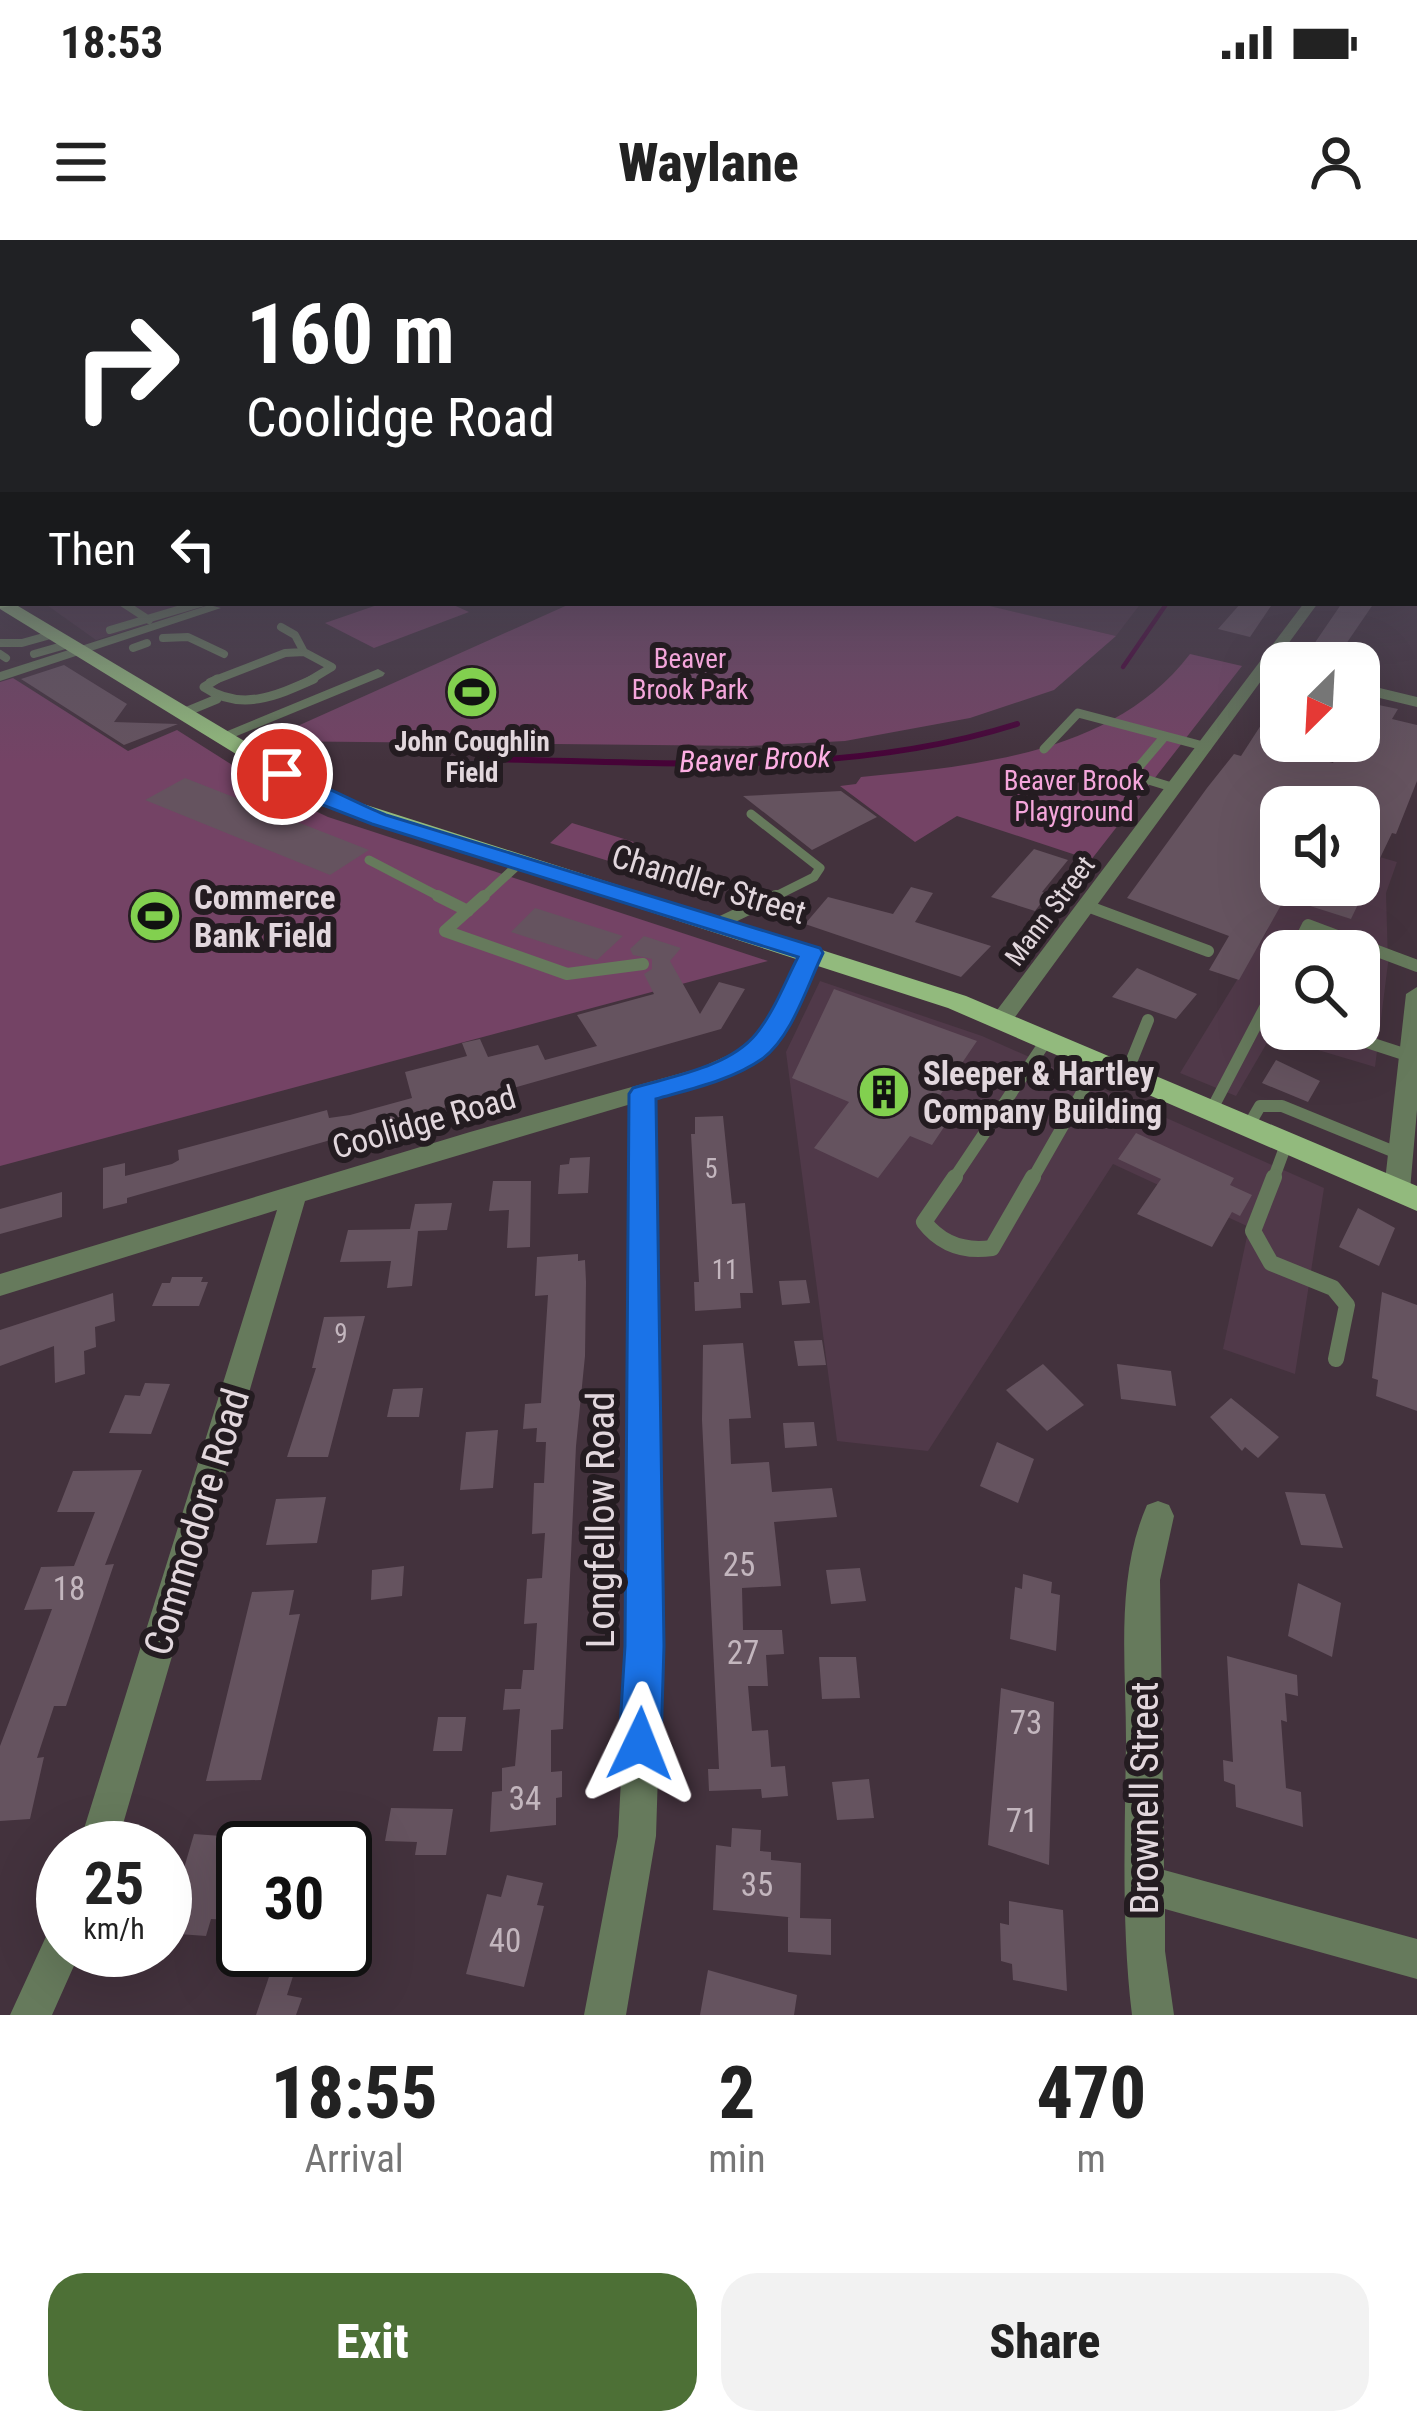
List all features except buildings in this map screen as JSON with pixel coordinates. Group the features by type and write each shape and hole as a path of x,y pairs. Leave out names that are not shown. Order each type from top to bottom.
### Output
{"main road":[{"name":"Chandler Street","path":"8,606 327,800 812,953 1001,1019 1407,1194"}],"street":[{"path":"0,677 68,643 156,628 205,606"},
{"name":"Mann Street","path":"1287,642 1308,606"},
{"path":"221,737 378,674"},
{"name":"Mann Street","path":"1001,1019 1260,683"},
{"path":"1380,693 1417,702"},
{"name":"Coolidge Road","path":"0,1285 708,1074 754,1052 771,1033 812,953"},
{"path":"1407,1194 1402,1155 1417,994"},
{"name":"Longfellow Road","path":"605,2015 637,1836 645,1646 643,1094"},
{"name":"Commodore Road","path":"105,1821 294,1195"},
{"name":"Brownell Street","path":"1153,2015 1145,1951 1143,1580 1158,1516"},
{"path":"1145,1884 1417,1959"},
{"path":"32,2015 49,1977"}],"lane":[{"path":"127,606 156,628"},
{"path":"281,627 295,635 304,652"},
{"path":"110,630 156,628 224,654"},
{"path":"0,643 68,643"},
{"path":"22,643 39,658"},
{"path":"134,648 147,643"},
{"path":"304,652 332,667 330,672 243,705 217,699 204,687 211,681 285,653 304,652"},
{"path":"183,713 217,699"},
{"path":"1044,748 1078,713 1207,747"},
{"path":"1165,736 1132,775 1175,788"},
{"path":"717,924 814,877 820,868 751,814"},
{"path":"369,860 468,910"},
{"path":"520,862 445,931 567,974 644,964"},
{"path":"1087,906 1208,951"},
{"path":"1380,951 1417,966"},
{"path":"1211,1109 1260,1019"},
{"path":"1048,1038 924,1222 929,1232 972,1253 992,1248 1148,1020"},
{"path":"1380,1047 1412,1058"},
{"path":"1249,1125 1260,1106 1282,1106 1402,1155"},
{"path":"1287,1142 1253,1232 1271,1263 1333,1288 1347,1305 1336,1359"}],"shaded area":[{"path":"48,606 207,606 96,640"},
{"path":"988,606 1139,606 1116,636"},
{"path":"1380,857 1397,862 1386,893 1388,963 1380,1027 1380,930 1267,930 1275,906 1380,906"},
{"path":"1260,942 1263,1050 1236,1096 1180,1073"},
{"path":"820,981 982,1036 1324,1188 1295,1374 1223,1349 1249,1227 1113,1164 928,1451 837,1441 786,1052"},
{"path":"1318,1050 1377,1050 1375,1067"}],"green space":[{"path":"374,606 456,606 469,612 374,648 325,623"},
{"name":"Beaver Brook Park","path":"565,606 990,606 1116,636 1054,690 970,718 845,741 748,746 264,741"},
{"name":"Beaver Brook Playground","path":"1190,654 1242,666 1091,860 957,816 915,842 840,786 856,784 861,777 995,760 1083,734 1123,714 1159,688"},
{"path":"13,678 128,751 177,730 275,792 328,817 768,961 0,1166 0,682"},
{"path":"572,823 634,842 612,862 550,843"}],"waterway":[{"name":"Beaver Brook","path":"1123,667 1165,606"},
{"name":"Beaver Brook","path":"488,759 821,760 953,741 1017,724"}],"place":[{"name":"John Coughlin Field","path":"472,692"},
{"name":"Commerce Bank Field","path":"155,916"},
{"name":"Sleeper & Hartley Company Building","path":"884,1092"}],"route":[{"path":"282,774 327,800 379,820 812,953 771,1033 754,1052 708,1074 643,1094 645,1646 640,1744"}]}
